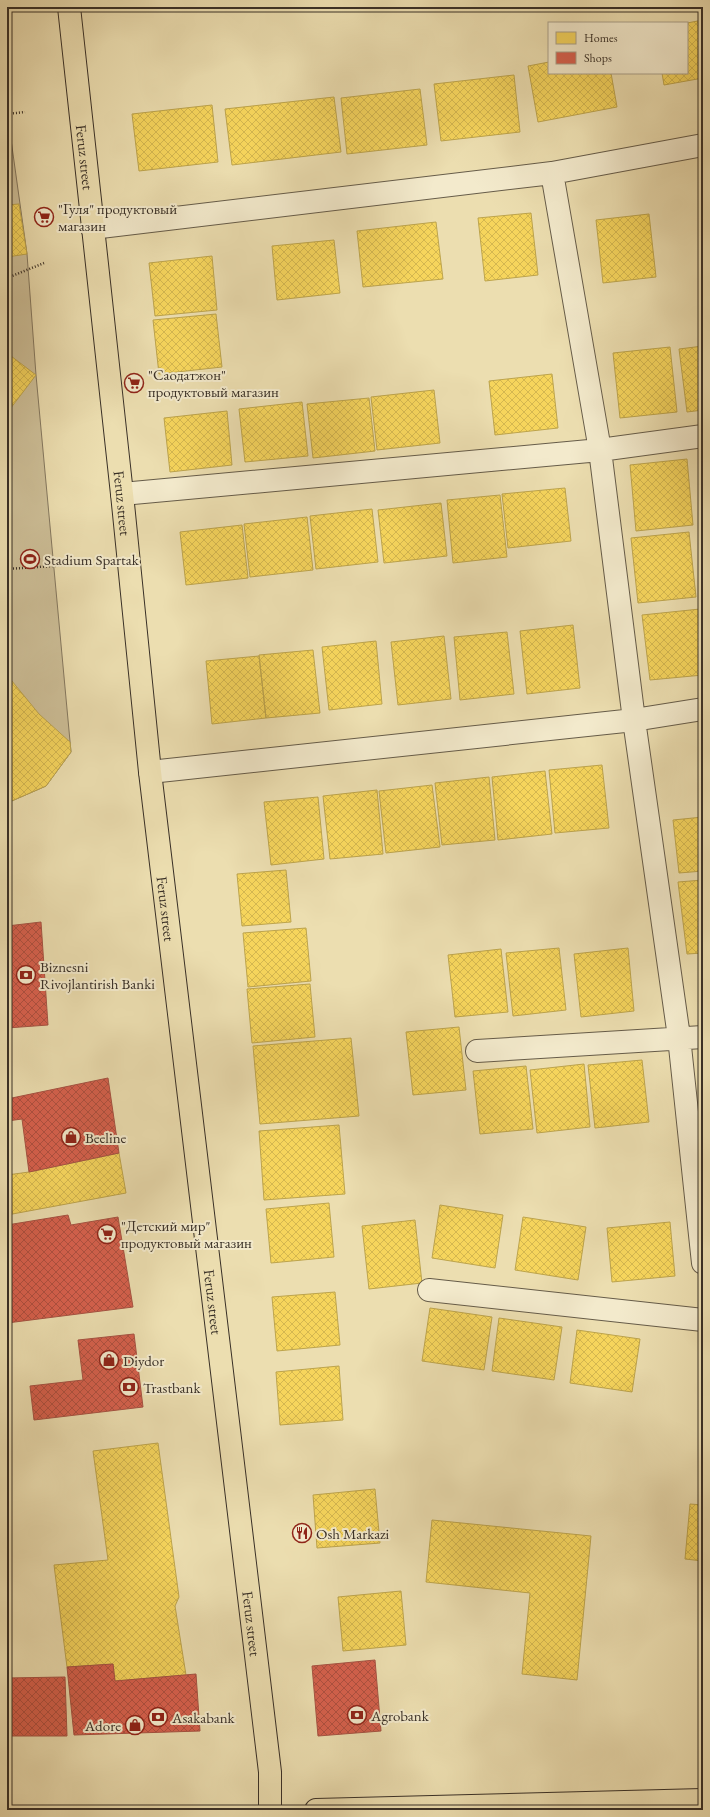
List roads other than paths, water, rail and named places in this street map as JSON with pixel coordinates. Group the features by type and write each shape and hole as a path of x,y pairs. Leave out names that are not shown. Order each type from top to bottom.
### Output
{"main road":[{"name":"Feruz street","path":"69,7 122,494 150,772 269,1764 270,1810"},
{"path":"316,1810 703,1800"}],"street":[{"path":"92,228 552,174 703,145"},
{"path":"552,174 600,450 634,720 679,1038 703,1263"},
{"path":"122,494 600,450 703,436"},
{"path":"150,772 634,720 703,709"},
{"path":"476,1051 703,1037"},
{"path":"430,1290 703,1320"}],"place":[{"name":"\"Гуля\" продуктовый магазин","path":"44,217"},
{"name":"\"Саодатжон\" продуктовый магазин","path":"134,383"},
{"name":"Stadium Spartak","path":"30,559"},
{"name":"Biznesni Rivojlantirish Banki","path":"26,975"},
{"name":"Beeline","path":"71,1137"},
{"name":"\"Детский мир\" продуктовый магазин","path":"107,1234"},
{"name":"Diydor","path":"109,1360"},
{"name":"Trastbank","path":"129,1387"},
{"name":"Osh Markazi","path":"302,1533"},
{"name":"Agrobank","path":"357,1715"},
{"name":"Asakabank","path":"158,1717"},
{"name":"Adore","path":"135,1725"}]}
